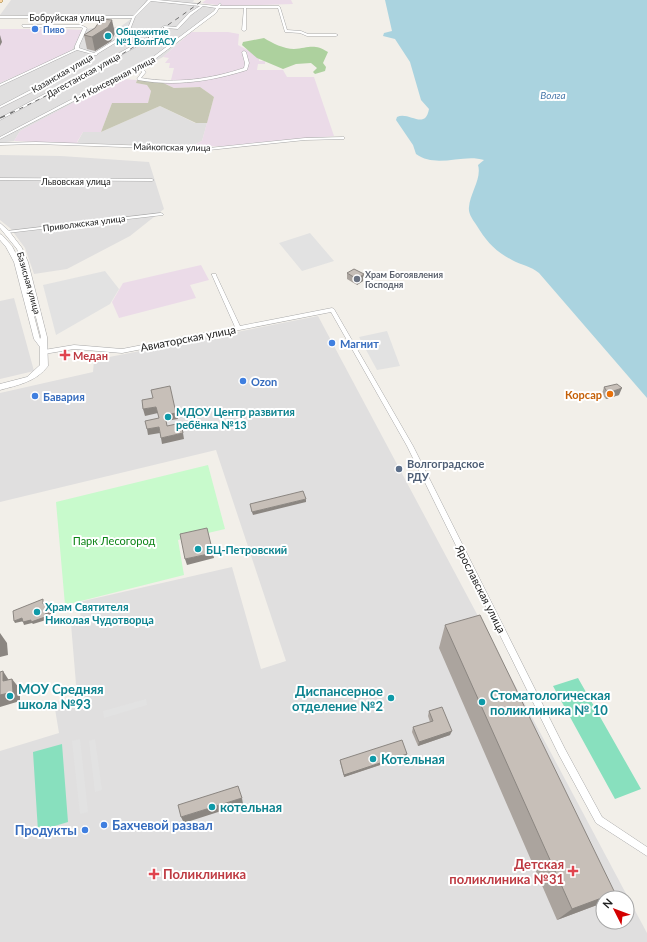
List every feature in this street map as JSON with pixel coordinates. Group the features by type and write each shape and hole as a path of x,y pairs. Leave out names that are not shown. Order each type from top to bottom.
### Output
{"street":[{"name":"Казанская улица","path":"0,107 49,82 127,34 134,17 150,0 162,2 178,1"},
{"path":"178,1 220,6 278,6 286,31 307,34 336,35"},
{"name":"Дагестанская улица","path":"0,119 79,78 149,38 165,27 177,28 190,14 203,5"},
{"name":"1-я Консервная улица","path":"0,138 138,66 146,64 162,54 215,12 220,6"},
{"path":"244,30 245,7"},
{"name":"Бобруйская улица","path":"1,17 134,17"},
{"path":"35,17 35,26"},
{"path":"23,26 80,26 85,28 77,49"},
{"path":"0,86 77,49 96,54"},
{"path":"138,66 144,72 139,79 149,81 212,79 246,69 247,63 244,52"},
{"name":"Майкопская улица","path":"0,144 36,143 209,149 305,139 343,138"},
{"name":"Львовская улица","path":"0,179 152,180"},
{"name":"Приволжская улица","path":"7,232 161,214"},
{"name":"Базисная улица","path":"0,226 7,232 20,249 25,262 44,337 44,366 37,375 29,380 0,387"},
{"name":"Базисная улица","path":"0,236 9,246 17,262 37,338 43,350"},
{"path":"214,275 238,328"},
{"name":"Авиаторская улица","path":"43,350 74,347 122,352 332,310"},
{"name":"Ярославская улица","path":"332,310 410,446 562,752 599,820 647,852"}],"shaded area":[{"path":"11,0 194,0 193,2 216,8 163,57 20,131 14,141 0,143 0,83 20,74 25,74 83,30 92,28 120,27 131,19 0,15"},
{"path":"206,0 291,0 293,4 225,6 202,3"},
{"path":"0,29 83,30 72,50 29,72 20,74 0,83"},
{"path":"191,32 228,32 239,34 238,45 259,56 259,61 265,61 265,64 258,64 257,70 283,70 287,77 314,77 334,136 228,146 189,147 202,141 214,97 200,87 174,88 161,82 149,82 142,80 171,80 174,68 169,68 170,63 165,63 169,58 163,57"},
{"path":"116,80 137,80 136,83 147,85 151,91 148,103 112,103 101,132 83,132 77,142 80,143 79,144 14,141 20,131"},
{"path":"137,80 161,82 174,88 200,87 214,97 207,123 196,123 160,106 101,132 112,103 148,103 151,91 147,85 136,83"},
{"path":"160,106 195,123 207,123 202,141 189,147 77,143 83,132 101,132"},
{"path":"0,155 61,156 149,162 164,209 130,236 67,269 34,274 25,248 11,229 0,220"},
{"path":"310,233 334,261 302,271 279,243"},
{"path":"201,265 209,280 190,285 196,298 119,318 112,302 123,283"},
{"path":"105,271 119,289 110,304 56,335 43,285"},
{"path":"14,298 34,371 0,379 0,301"},
{"path":"318,316 624,890 595,890 595,930 635,930 635,910 647,933 647,942 0,942 0,751 59,733 54,703 77,696 71,624 81,621 79,602 232,567 261,669 286,661 216,450 0,502 0,393 93,372 94,360"},
{"path":"387,331 400,366 377,370 359,337"},
{"path":"146,699 147,705 104,718 103,711"},
{"path":"80,739 88,812 80,814 72,741"},
{"path":"95,739 102,790 95,792 89,741"}],"green space":[{"path":"264,38 274,44 286,48 294,49 315,47 323,49 328,52 323,63 326,67 325,71 315,74 313,72 317,68 311,63 296,64 283,69 257,58 242,45 243,42"},
{"name":"Парк Лесогород","path":"208,465 225,529 178,540 184,575 65,605 56,502"},
{"path":"578,678 641,789 615,799 553,686"},
{"path":"62,744 68,822 38,831 33,752"}],"water":[{"name":"Волга","path":"385,0 647,0 647,398 539,273 506,257 492,246 480,231 471,217 469,207 471,196 477,180 479,170 478,165 484,160 467,158 441,161 424,158 416,154 413,145 396,120 397,117 402,116 420,120 424,119 429,109 421,100 410,62 395,39 383,36 384,33 392,31"}],"building":[{"path":"101,19 112,20 108,27 92,37 84,35 95,28"},
{"path":"354,269 364,274 357,279 347,273"},
{"path":"617,384 622,388 608,393 604,387"},
{"path":"170,386 176,413 165,415 167,426 181,423 183,433 161,438 159,427 147,429 145,421 159,418 156,407 143,409 142,400 153,398 151,390"},
{"path":"303,491 306,499 252,512 250,504"},
{"name":"БЦ-Петровский","path":"207,528 213,553 185,559 180,534"},
{"name":"Храм Святителя Николая Чудотворца","path":"43,599 43,604 51,602 52,612 45,614 45,617 31,622 31,620 23,622 22,618 14,621 13,611"},
{"path":"480,615 614,890 595,890 595,900 572,909 445,625"},
{"path":"3,671 3,681 12,679 13,692 0,695 0,672"},
{"path":"442,707 452,731 419,742 413,727 433,721 429,711"},
{"name":"Котельная","path":"402,740 407,754 344,775 340,760"},
{"path":"238,786 242,798 181,817 178,805"}],"railway":[{"path":"13,112 61,88 134,47 203,0"},
{"path":"0,118 13,112"}],"place":[{"name":"Пиво","path":"35,29"},
{"name":"Общежитие №1 ВолгГАСУ","path":"108,36"},
{"name":"Храм Богоявления Господня","path":"357,279"},
{"name":"Магнит","path":"332,343"},
{"name":"Медан","path":"65,355"},
{"name":"Ozon","path":"243,381"},
{"name":"Корсар","path":"610,394"},
{"name":"Бавария","path":"35,396"},
{"name":"МДОУ Центр развития ребёнка №13","path":"168,417"},
{"name":"Волгоградское РДУ","path":"399,469"},
{"name":"БЦ-Петровский","path":"198,549"},
{"name":"Храм Святителя Николая Чудотворца","path":"37,612"},
{"name":"МОУ Средняя школа №93","path":"10,696"},
{"name":"Диспансерное отделение №2","path":"391,698"},
{"name":"Стоматологическая поликлиника № 10","path":"482,702"},
{"name":"Котельная","path":"373,759"},
{"name":"котельная","path":"212,807"},
{"name":"Бахчевой развал","path":"104,825"},
{"name":"Продукты","path":"85,830"},
{"name":"Детская поликлиника №31","path":"573,871"},
{"name":"Поликлиника","path":"154,874"}]}
